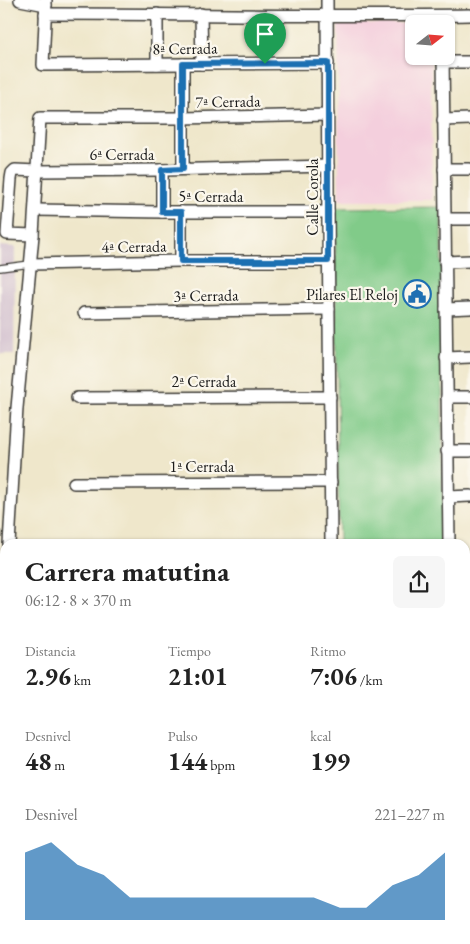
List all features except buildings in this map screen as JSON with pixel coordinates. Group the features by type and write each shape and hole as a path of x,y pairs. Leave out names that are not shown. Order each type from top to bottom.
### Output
{"street":[{"path":"20,0 46,6 157,14 405,19"},
{"name":"Calle Corola","path":"327,0 331,539"},
{"name":"8ª Cerrada","path":"46,6 43,65 328,63"},
{"path":"157,14 157,64"},
{"path":"201,14 202,64"},
{"path":"455,18 470,15"},
{"path":"455,60 470,62"},
{"path":"183,64 183,169"},
{"path":"443,65 449,539"},
{"name":"7ª Cerrada","path":"37,171 40,118 328,115"},
{"path":"444,120 470,119"},
{"name":"6ª Cerrada","path":"4,234 12,173 16,170 162,170 328,166"},
{"path":"444,169 470,169"},
{"path":"162,170 162,212"},
{"path":"9,539 17,408 37,171"},
{"name":"5ª Cerrada","path":"34,210 328,212"},
{"path":"181,212 181,261"},
{"path":"445,219 470,218"},
{"path":"4,234 33,235"},
{"name":"4ª Cerrada","path":"30,264 328,261"},
{"path":"445,262 470,261"},
{"path":"446,309 470,308"},
{"name":"3ª Cerrada","path":"84,313 329,309"},
{"path":"446,358 470,357"},
{"name":"2ª Cerrada","path":"77,398 330,397"},
{"path":"447,397 470,397"},
{"path":"447,451 470,451"},
{"name":"1ª Cerrada","path":"74,483 331,482"},
{"path":"448,497 470,496"}],"lane":[{"path":"0,268 30,264"}],"shaded area":[{"path":"405,23 405,65 431,65 432,200 339,200 338,24"},
{"path":"0,246 15,247 14,354 0,354"}],"green space":[{"path":"441,207 443,539 339,539 335,208"}],"place":[{"name":"Pilares El Reloj","path":"417,294"}],"route":[{"path":"328,63 328,261 181,261 181,212 162,212 162,170 183,169 183,64 265,64 328,63"}]}
